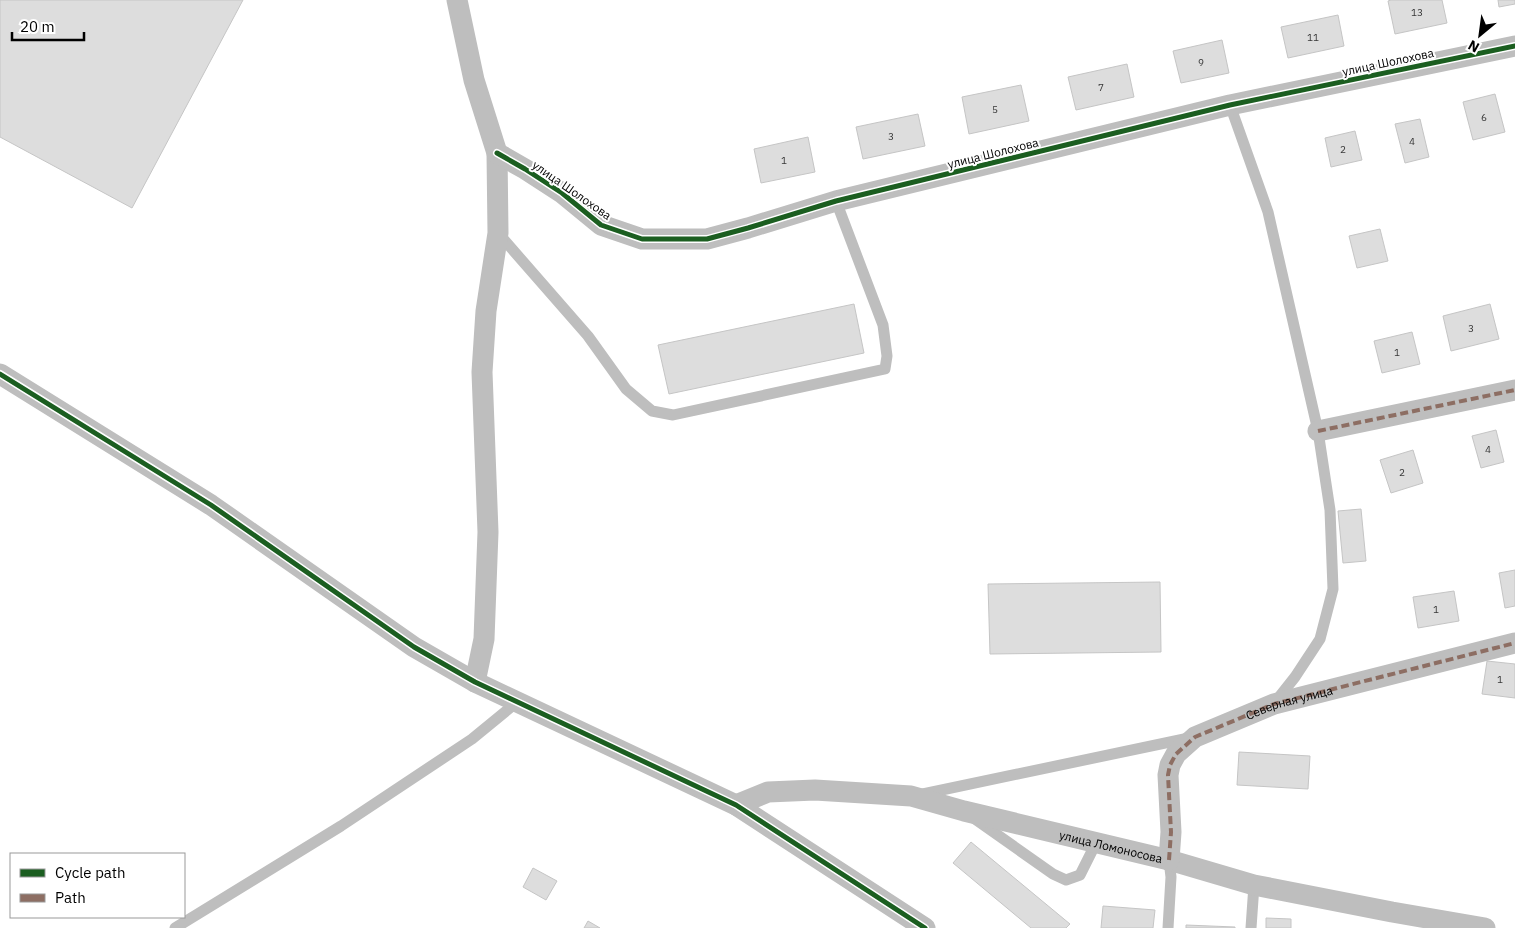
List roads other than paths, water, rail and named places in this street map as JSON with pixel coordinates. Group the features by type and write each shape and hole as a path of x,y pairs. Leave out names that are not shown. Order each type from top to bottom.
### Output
{"street":[{"path":"457,0 474,80 497,153 498,233 486,311 482,372 488,532 484,640 476,682"},
{"name":"улица Шолохова","path":"497,153 562,193 601,225 642,239 707,239 836,201 1230,106 1515,46"},
{"path":"0,374 211,505 414,648 517,702 736,805 925,928"},
{"path":"1318,431 1515,390"},
{"name":"Северная улица","path":"1169,860 1171,832 1168,775 1170,765 1176,754 1196,737 1274,704 1515,643"},
{"name":"улица Ломоносова","path":"736,805 768,792 815,790 911,796 964,811 1169,860 1254,885 1484,928"}],"lane":[{"path":"1230,106 1268,212 1318,431 1330,510 1333,589 1320,639 1295,677 1274,704"},
{"path":"498,233 588,336 626,389 652,411 673,414 885,369 887,356 883,325 836,201"},
{"path":"175,928 350,821 472,739 517,702"},
{"path":"911,796 1196,737"},
{"path":"964,811 1053,874 1066,880 1080,875 1096,843"},
{"path":"1168,928 1171,877 1169,860"},
{"path":"1251,928 1254,885"}]}
